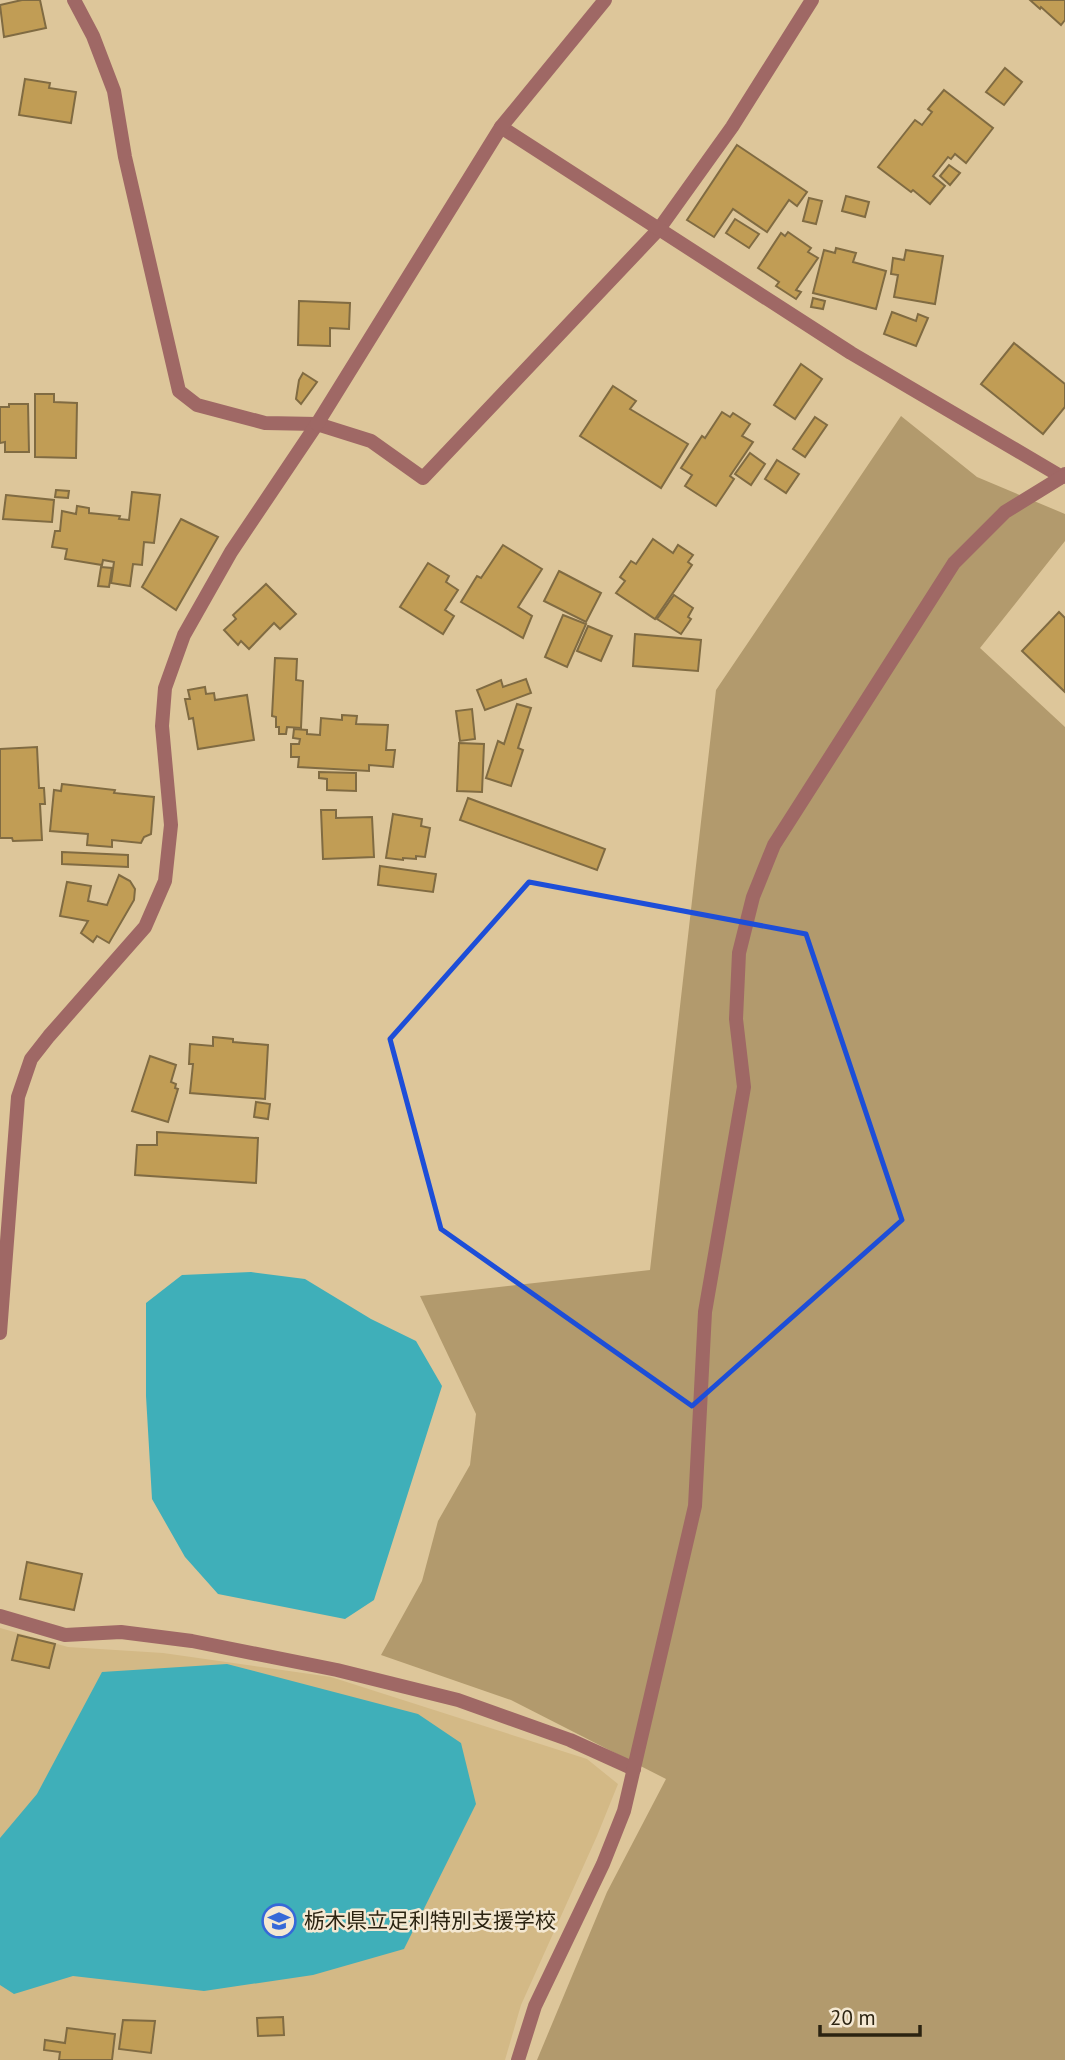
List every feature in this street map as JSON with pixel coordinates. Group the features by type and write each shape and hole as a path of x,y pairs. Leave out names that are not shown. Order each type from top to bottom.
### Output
{"street":[{"path":"74,0 93,36 114,91 125,158 179,391 197,405 265,424 317,424 371,441 424,478 659,229 732,127 813,0"},
{"path":"0,1333 18,1097 31,1059 145,927 165,881 170,825 162,726 165,688 184,635 231,552 317,424 500,127 605,0"},
{"path":"500,127 850,353 1063,475 1005,512 954,563 774,845 753,897 739,953 737,992 736,1019 744,1087 705,1312 695,1506 624,1811 608,1853 535,2006 518,2060"},
{"path":"0,1616 65,1635 121,1632 192,1641 337,1670 458,1700 570,1740 634,1769"}],"highlighted area":[{"path":"529,882 806,934 902,1220 692,1406 441,1229 390,1039"}],"shaded area":[{"path":"901,416 977,477 1065,514 1065,541 980,648 1065,727 1065,2060 537,2060 607,1892 666,1779 511,1700 381,1655 422,1581 438,1521 470,1465 476,1414 420,1296 650,1270 716,690"},
{"name":"栃木県立足利特別支援学校","path":"0,1628 68,1647 163,1653 331,1677 587,1759 618,1784 521,2005 505,2060 0,2060"}],"water":[{"path":"251,1272 305,1279 371,1319 416,1341 442,1386 374,1600 345,1619 218,1594 185,1557 152,1499 146,1396 146,1303 182,1275"},
{"path":"227,1664 418,1714 461,1743 476,1804 404,1949 313,1975 204,1991 73,1976 14,1994 0,1985 0,1838 37,1794 102,1672"}],"building":[{"path":"22,0 40,0 46,28 4,37 0,5"},
{"path":"1030,0 1065,0 1065,20 1061,25"},
{"path":"1005,68 1022,82 1004,105 986,92"},
{"path":"25,79 50,83 49,88 76,92 71,123 19,115"},
{"path":"944,90 993,128 966,163 955,154 951,159 948,157 933,176 945,186 930,204 878,167 915,120 922,125 932,112 928,109"},
{"path":"737,145 807,192 797,206 789,200 767,232 733,209 714,237 687,220"},
{"path":"949,165 960,173 950,185 940,176"},
{"path":"846,196 869,202 865,217 842,211"},
{"path":"809,198 822,201 816,224 803,221"},
{"path":"735,219 759,234 749,248 726,233"},
{"path":"788,232 811,248 808,252 818,258 796,290 801,292 796,299 776,286 779,282 758,268 781,233 785,236"},
{"path":"836,248 856,253 853,262 886,271 876,309 813,293 824,250 835,253"},
{"path":"906,250 943,256 935,304 894,297 898,275 891,274 893,258 904,260"},
{"path":"813,298 825,301 823,309 811,307"},
{"path":"299,301 350,303 349,329 330,328 330,346 298,345"},
{"path":"892,312 916,321 918,314 928,318 916,346 884,334"},
{"path":"1014,343 1065,384 1065,407 1043,434 981,384"},
{"path":"801,364 822,379 795,419 774,405"},
{"path":"303,373 317,382 301,404 296,399"},
{"path":"613,386 636,401 630,409 688,444 661,488 580,436"},
{"path":"35,394 54,394 54,402 77,403 76,458 35,457"},
{"path":"9,404 28,404 29,452 5,452 5,442 0,443 0,407 9,407"},
{"path":"722,412 730,417 733,413 750,424 742,436 753,442 730,476 734,479 716,506 685,486 692,475 681,468"},
{"path":"815,417 827,425 805,457 793,449"},
{"path":"750,453 765,464 751,485 735,474"},
{"path":"777,460 799,474 786,493 765,479"},
{"path":"56,490 69,491 68,498 55,497"},
{"path":"132,492 160,495 154,543 144,542 142,565 133,564 130,586 111,583 114,562 103,560 102,565 65,559 67,549 52,547 55,531 60,531 62,511 76,514 77,506 89,508 89,513 120,516 119,519 129,520"},
{"path":"6,495 54,500 52,522 3,519"},
{"path":"181,519 218,537 176,610 142,587"},
{"path":"653,539 673,553 678,545 693,555 688,562 692,565 655,619 616,593 625,581 620,577 631,561 636,564"},
{"path":"503,545 542,569 518,607 532,616 523,638 461,602 477,576 481,578"},
{"path":"428,563 449,576 446,582 458,590 445,610 454,616 443,634 400,607"},
{"path":"101,567 112,568 109,587 98,586"},
{"path":"559,571 601,593 586,622 544,601"},
{"path":"266,584 296,614 280,629 274,623 249,649 241,641 238,645 224,630 236,619 233,615"},
{"path":"674,595 693,608 688,617 691,619 681,634 657,619"},
{"path":"1059,612 1065,618 1065,692 1022,651"},
{"path":"563,615 586,624 567,667 545,657"},
{"path":"588,626 612,636 601,661 577,651"},
{"path":"635,634 701,640 698,671 633,666"},
{"path":"275,658 297,659 296,680 303,681 301,728 287,727 286,734 279,734 276,717 272,716"},
{"path":"526,679 531,693 485,710 477,690 501,680 503,687"},
{"path":"205,687 206,694 214,693 215,700 247,695 254,740 198,749 193,718 189,719 185,699 190,699 188,690"},
{"path":"517,704 531,708 518,748 523,750 511,786 486,778 498,741 504,744"},
{"path":"472,709 475,739 460,741 456,711"},
{"path":"342,715 357,716 356,724 388,725 386,750 395,750 393,767 369,765 369,771 298,767 299,757 291,757 291,744 299,744 300,739 293,738 294,729 320,735 321,718 342,720"},
{"path":"459,743 484,744 482,792 457,791"},
{"path":"37,747 39,788 44,788 45,804 40,804 42,840 13,841 12,838 0,838 0,749"},
{"path":"319,772 356,773 356,791 327,790 327,779 319,778"},
{"path":"62,784 154,797 151,834 144,837 141,843 112,840 112,847 87,845 88,834 50,831 54,790 61,791"},
{"path":"468,798 605,849 597,870 460,820"},
{"path":"321,810 336,810 336,818 372,817 374,857 323,859"},
{"path":"393,814 422,819 421,826 430,828 425,857 416,856 416,859 403,860 386,858"},
{"path":"62,852 128,855 128,867 62,864"},
{"path":"380,866 436,874 433,892 378,885"},
{"path":"119,875 130,881 135,889 134,900 109,943 97,936 93,942 81,933 88,921 60,916 67,882 91,886 88,901 107,905"},
{"path":"213,1037 268,1045 265,1099 190,1093 193,1064 189,1064 190,1044 213,1046"},
{"path":"150,1056 176,1065 171,1082 176,1084 175,1088 178,1089 168,1122 132,1111"},
{"path":"256,1102 270,1104 268,1119 254,1117"},
{"path":"157,1132 258,1138 256,1183 135,1175 137,1145 157,1145"},
{"path":"27,1562 82,1574 74,1610 20,1599"},
{"path":"18,1635 55,1644 49,1668 12,1660"},
{"path":"283,2017 284,2035 258,2036 257,2018"},
{"path":"123,2020 155,2021 151,2053 119,2049"},
{"path":"67,2028 115,2034 112,2060 59,2060 60,2052 44,2050 45,2040 65,2043"}],"place":[{"name":"栃木県立足利特別支援学校","path":"279,1921"}]}
